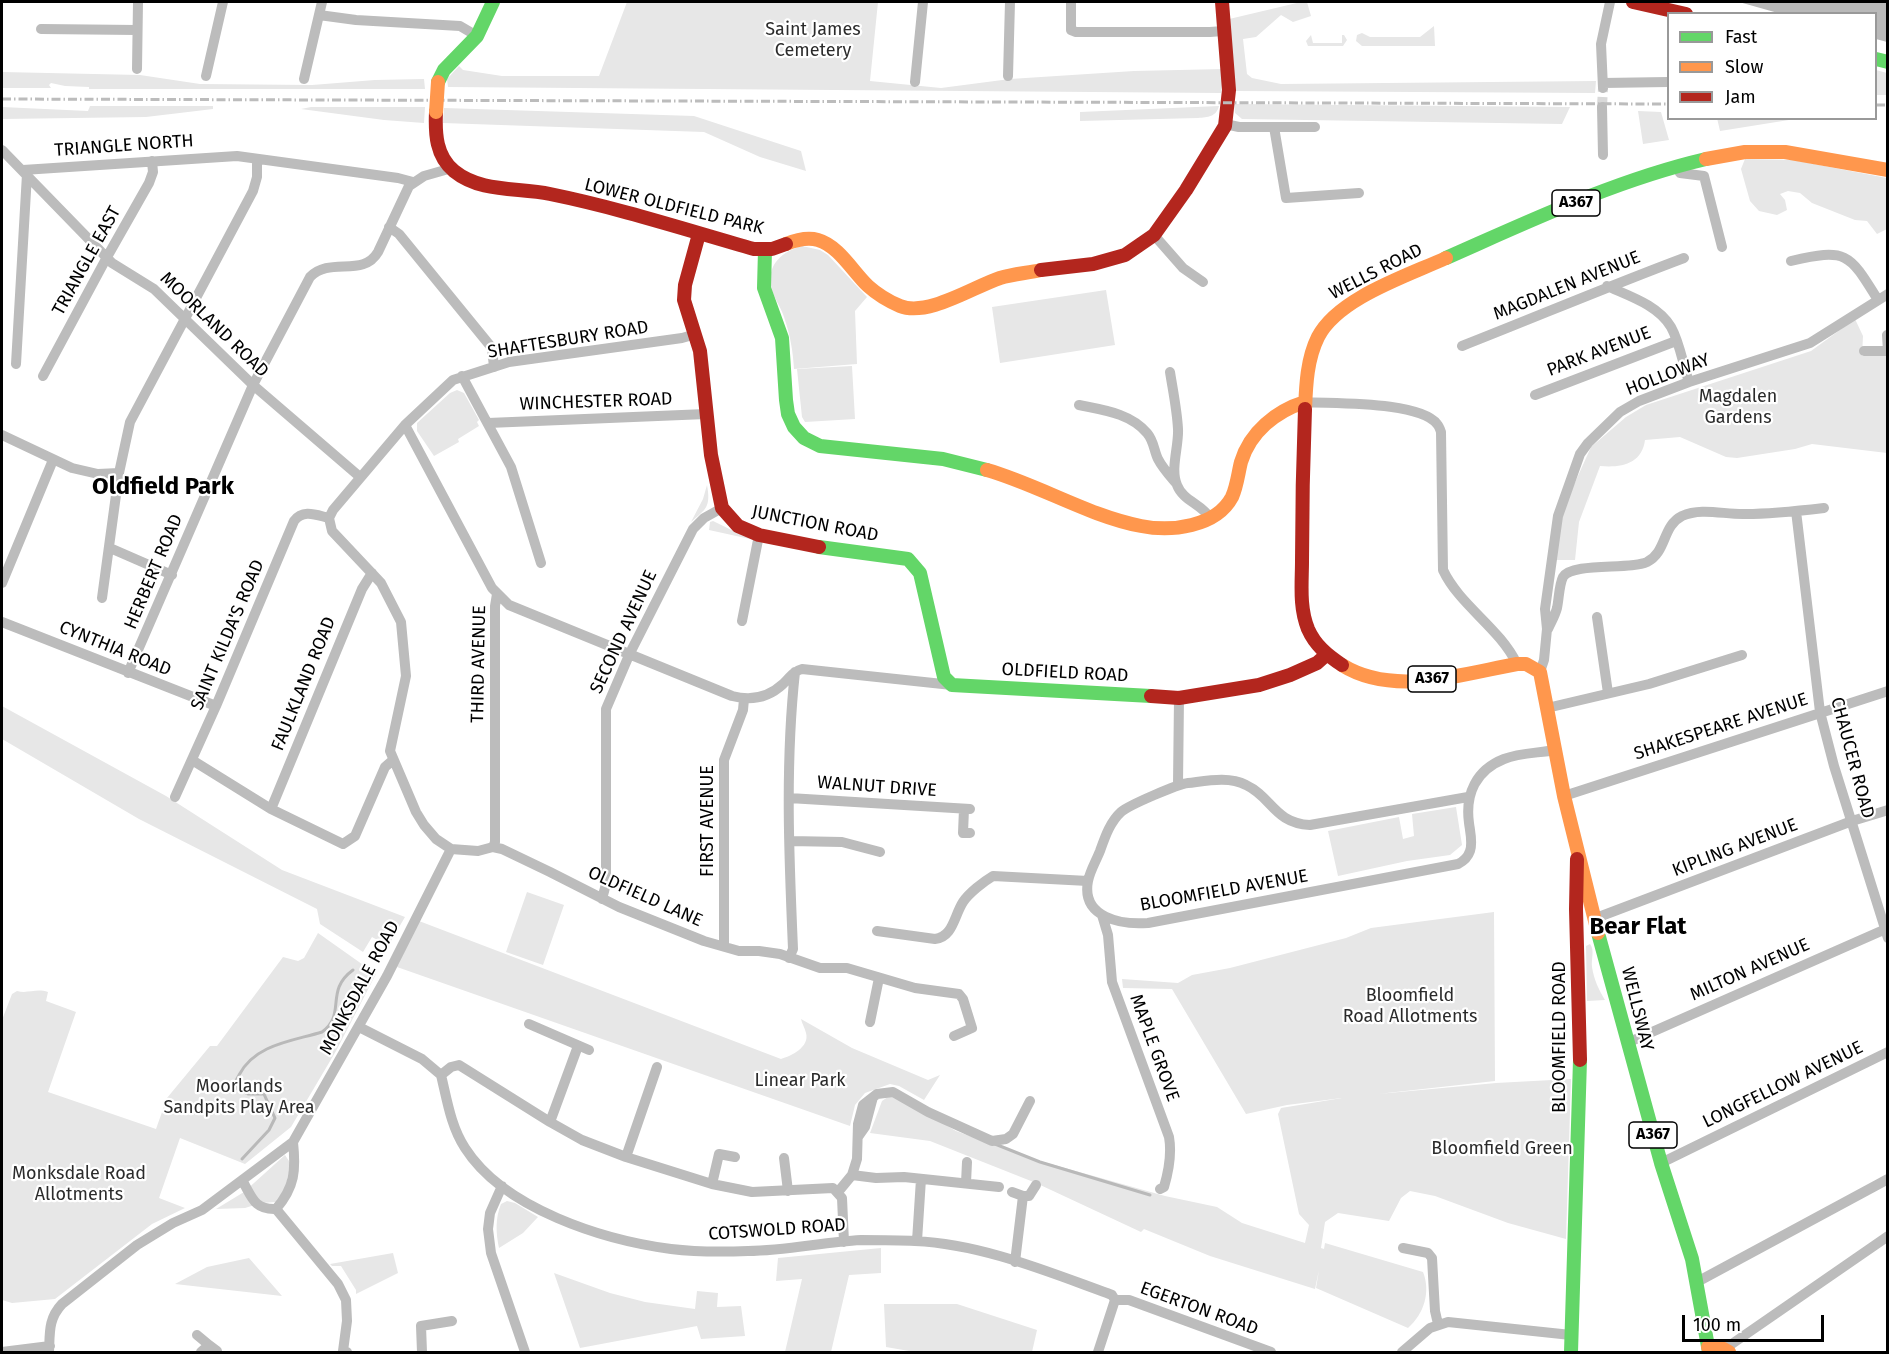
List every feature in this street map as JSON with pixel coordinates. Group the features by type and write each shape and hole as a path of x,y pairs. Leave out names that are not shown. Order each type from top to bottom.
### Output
{"main road":[{"path":"452,168 442,157 435,136 438,82 442,71 477,36 493,2"},
{"path":"1222,2 1222,31 1229,90 1225,125"},
{"path":"1633,2 1677,12"},
{"name":"LOWER OLDFIELD PARK","path":"452,168 475,183 548,194 606,207 754,249 765,250 800,239 818,240 833,248 868,286 883,298 912,309 934,305 1001,278 1111,260 1139,247 1154,235 1186,190 1225,125"},
{"name":"WELLS ROAD","path":"1540,672 1526,664 1516,664 1422,681 1390,681 1346,668 1326,655 1307,627 1303,600 1300,496 1305,402 1314,346 1325,324 1343,307 1445,258 1653,174 1729,155 1772,151 1886,171"},
{"path":"699,234 685,285 684,300 687,316 696,334 700,351 715,481 722,508"},
{"path":"765,250 763,282 766,298 782,337 784,401 796,429 810,443 834,449 907,453 959,463 1036,486 1112,519 1130,524 1180,527 1210,518 1225,507 1234,494 1247,448 1259,431 1273,416 1289,406 1305,402"},
{"name":"JUNCTION ROAD","path":"722,508 738,526 759,535 837,551 908,559 920,573 944,677 952,685"},
{"name":"OLDFIELD ROAD","path":"952,685 1179,698 1259,685 1317,663 1326,655"},
{"name":"WELLSWAY","path":"1540,672 1577,850 1627,1043 1661,1163 1692,1259 1708,1350"},
{"name":"BLOOMFIELD ROAD","path":"1570,1353 1580,1061 1578,936 1575,903 1577,850"},
{"name":"BLOOMFIELD ROAD","path":"1578,936 1581,928 1596,918"},
{"path":"1708,1350 1727,1351"}],"street":[{"path":"137,69 138,2"},
{"path":"206,76 224,2"},
{"path":"304,79 322,2"},
{"path":"915,82 923,2"},
{"path":"1008,76 1010,2"},
{"path":"1071,2 1070,25 1071,30 1076,32 1222,31"},
{"path":"1610,2 1602,44 1603,85 1667,82"},
{"path":"319,15 356,20 460,26 477,36"},
{"path":"41,29 137,30"},
{"path":"1602,107 1603,155"},
{"path":"1225,125 1315,127"},
{"path":"1274,127 1286,198 1359,193"},
{"path":"2,150 25,172 16,364"},
{"name":"TRIANGLE NORTH","path":"25,172 237,156 413,182"},
{"path":"102,598 119,473 130,422 253,191 257,177 257,159"},
{"name":"TRIANGLE EAST","path":"43,376 106,257 152,178 152,161"},
{"path":"452,168 424,176 413,182 402,197 389,227 399,234 488,346 492,348 494,367"},
{"path":"1677,168 1680,173 1704,176 1722,247"},
{"name":"MOORLAND ROAD","path":"25,172 106,257 117,267 148,284 253,385 360,477"},
{"name":"HERBERT ROAD","path":"128,673 253,385 310,277 314,272 328,267 367,265 378,252 389,227"},
{"path":"1154,235 1183,268 1203,282"},
{"name":"HOLLOWAY","path":"1547,629 1545,609 1557,516 1580,454 1588,443 1620,412 1639,401 1689,382 1810,343 1883,297 1856,265 1840,255 1819,254 1791,261"},
{"name":"MAGDALEN AVENUE","path":"1462,346 1559,308 1607,286 1684,258"},
{"path":"1607,286 1655,309 1672,329 1689,382"},
{"name":"SHAFTESBURY ROAD","path":"329,518 333,510 405,425 445,385 462,376 525,360 682,338 696,334"},
{"path":"1864,351 1887,351 1887,335"},
{"name":"PARK AVENUE","path":"1535,395 1676,341"},
{"path":"1171,372 1178,429 1175,474 1177,485"},
{"path":"462,376 514,477 541,563"},
{"path":"1305,402 1388,406 1421,414 1436,422 1441,432 1443,570 1451,586 1490,627 1511,653 1516,664"},
{"path":"1079,405 1120,414 1136,424 1147,434 1154,445 1158,459 1177,485 1189,500 1206,511 1210,518"},
{"name":"WINCHESTER ROAD","path":"488,423 706,414"},
{"name":"THIRD AVENUE","path":"405,425 497,594 495,606 495,842 490,849"},
{"path":"2,435 53,460 85,472 119,473"},
{"path":"2,583 53,460"},
{"name":"SECOND AVENUE","path":"602,899 606,884 606,709 630,653 693,529 704,518 722,508"},
{"path":"1540,672 1544,660 1547,629 1556,611 1562,578 1565,574 1579,569 1639,565 1648,561 1656,556 1666,530 1683,516 1705,511 1746,514 1824,508"},
{"name":"CHAUCER ROAD","path":"1796,511 1820,712 1834,766 1886,931"},
{"name":"SAINT KILDA'S ROAD","path":"175,797 294,521 304,513 329,518"},
{"path":"329,518 332,531 387,591 401,622 406,676 390,745 393,760 424,825 436,839 452,849"},
{"path":"742,621 759,535"},
{"path":"110,548 172,575"},
{"name":"FAULKLAND ROAD","path":"270,809 362,589 372,573"},
{"path":"497,594 509,604 732,696 744,699 768,694 775,691 795,672"},
{"path":"1597,617 1608,693"},
{"name":"CYNTHIA ROAD","path":"2,622 216,706"},
{"path":"1547,708 1649,684 1742,655"},
{"name":"OLDFIELD ROAD","path":"795,672 808,669 952,685"},
{"path":"789,958 793,949 789,798 790,717 795,672"},
{"name":"SHAKESPEARE AVENUE","path":"1564,796 1887,691"},
{"path":"1178,784 1179,698"},
{"name":"FIRST AVENUE","path":"724,946 724,759 743,710 744,699"},
{"path":"1102,915 1091,902 1088,881 1108,830 1121,812 1178,784 1238,781 1252,788 1282,816 1300,824 1310,825 1468,797 1485,770 1496,763 1506,758 1555,750"},
{"path":"192,760 270,809 340,843 347,843 355,836 385,767 393,760"},
{"name":"BLOOMFIELD AVENUE","path":"1102,915 1126,923 1148,923 1458,864 1464,861 1470,851 1468,797"},
{"name":"WALNUT DRIVE","path":"789,798 967,809 963,833 970,833"},
{"name":"KIPLING AVENUE","path":"1596,918 1852,821 1887,810"},
{"path":"790,841 842,842 880,851"},
{"name":"OLDFIELD LANE","path":"452,849 502,849 602,899 704,941 747,952 769,952 820,968 847,968 915,988 959,994 963,999 972,1028 954,1036"},
{"name":"MONKSDALE ROAD","path":"50,1349 51,1320 62,1304 137,1245 173,1223 202,1210 293,1142 359,1027 452,849"},
{"path":"877,931 942,938 948,934 964,901 993,876 1088,881"},
{"name":"MAPLE GROVE","path":"1102,915 1108,935 1112,982 1169,1137 1168,1175 1164,1187 1160,1189"},
{"name":"MILTON AVENUE","path":"1627,1043 1886,931"},
{"path":"870,1022 879,978"},
{"path":"529,1024 583,1048 550,1122"},
{"path":"359,1027 422,1059 441,1075 451,1067 459,1065 582,1140 626,1156 712,1184 752,1192 832,1188 838,1192 843,1208 844,1242"},
{"name":"LONGFELLOW AVENUE","path":"1661,1163 1887,1052"},
{"path":"626,1156 657,1067"},
{"name":"COTSWOLD ROAD","path":"441,1075 452,1121 464,1147 479,1168 524,1201 578,1226 622,1239 671,1249 750,1251 861,1240 917,1241 965,1248 1015,1262 1107,1293 1115,1300"},
{"path":"838,1192 852,1175 857,1159 858,1124 863,1105 873,1096 893,1092 928,1112 992,1141 1006,1139 1013,1134 1030,1101"},
{"path":"242,1180 256,1205 265,1210 276,1209 287,1196 292,1183 295,1163 293,1142"},
{"path":"712,1184 719,1154 735,1157"},
{"path":"784,1158 788,1191"},
{"path":"966,1183 967,1162"},
{"path":"852,1175 876,1178 904,1177 999,1187"},
{"path":"917,1241 921,1179"},
{"path":"1697,1282 1758,1251 1887,1179"},
{"path":"1012,1192 1029,1196 1036,1185"},
{"path":"502,1186 490,1213 488,1229 491,1253 525,1353"},
{"path":"1015,1262 1023,1196"},
{"path":"276,1209 338,1284 346,1300 347,1321 343,1352"},
{"path":"1727,1351 1887,1236"},
{"path":"1404,1248 1428,1253 1432,1258 1435,1311 1438,1324"},
{"path":"1103,1351 1115,1300"},
{"name":"EGERTON ROAD","path":"1115,1300 1129,1300 1271,1353"},
{"path":"422,1353 421,1326 452,1321"},
{"path":"1402,1353 1430,1328 1438,1324 1457,1322 1571,1335"},
{"path":"198,1335 209,1350"},
{"path":"2,1352 50,1349"}],"green space":[{"name":"Saint James Cemetery","path":"627,2 878,2 870,81 941,88 1010,79 1134,71 1224,69 1221,93 448,87 447,79 459,66 463,70 502,76 599,76"},
{"path":"1307,2 1311,16 1293,22 1281,15 1256,37 1243,39 1247,74 1252,78 1281,84 1596,81 1595,93 1236,91 1225,20"},
{"path":"1434,26 1435,46 1362,46 1356,41 1357,35 1362,33 1370,37 1420,37"},
{"path":"1311,35 1313,43 1342,43 1342,35 1347,40 1343,46 1308,46 1306,41"},
{"path":"1877,70 1887,73 1887,95 1877,95"},
{"path":"2,72 140,75 200,84 312,85 424,79 425,89 89,89 89,87 51,83 49,85 51,88 2,88"},
{"path":"1234,104 1570,107 1562,124 1242,119 1235,113"},
{"path":"90,106 213,106 213,109 146,117 2,119 2,107 88,111"},
{"path":"1219,106 1214,114 1202,118 1080,121 1080,112"},
{"path":"311,107 425,107 424,123 301,109"},
{"path":"444,108 694,116 801,151 806,171 760,157 704,132 443,123"},
{"path":"1638,111 1661,112 1669,140 1643,144"},
{"path":"1717,120 1789,120 1720,131"},
{"path":"1745,159 1793,160 1887,178 1887,229 1877,234 1867,221 1855,220 1812,203 1800,193 1788,191 1780,194 1785,200 1787,210 1777,215 1759,211 1750,201 1741,169"},
{"path":"802,246 820,250 828,255 867,297 855,311 857,364 794,369 788,330 772,290 770,278 774,265 783,255"},
{"path":"1106,290 1115,345 1000,363 992,307"},
{"name":"Magdalen Gardens","path":"1855,319 1863,336 1862,356 1887,355 1887,453 1812,444 1737,458 1726,457 1680,437 1645,440 1640,454 1629,463 1600,466 1579,522 1575,560 1555,560 1559,518 1591,447 1626,417 1646,405 1811,351"},
{"path":"852,366 855,419 805,422 802,417 797,369"},
{"path":"457,390 464,393 479,420 477,422 479,426 458,439 459,442 434,456 417,431 417,423 450,393"},
{"path":"707,485 708,503 691,522 703,499"},
{"path":"713,521 750,539 709,530 710,522"},
{"path":"2,706 166,796 282,870 405,917 388,946 372,937 363,952 320,924 317,909 139,819 2,739"},
{"path":"1456,807 1462,845 1450,855 1407,861 1338,876 1328,831 1399,817 1403,839 1414,836 1412,814"},
{"path":"527,892 564,905 543,965 506,952"},
{"path":"1494,912 1495,1081 1378,1094 1496,1083 1571,1079 1566,1239 1508,1223 1435,1196 1410,1191 1401,1198 1389,1221 1338,1213 1325,1222 1321,1248 1324,1249 1325,1243 1423,1272 1426,1295 1422,1309 1408,1328 1316,1288 1319,1270 1315,1289 1210,1256 1144,1229 1141,1232 1036,1183 930,1141 870,1133 882,1101 892,1094 956,1131 1033,1159 1165,1196 1217,1207 1242,1223 1305,1243 1309,1225 1299,1214 1278,1114 1281,1108 1342,1098 1287,1105 1246,1114 1172,989 1123,988 1122,979 1178,983 1192,975 1230,968 1346,938 1371,928"},
{"name":"Linear Park","path":"419,921 781,1059 794,1053 805,1043 806,1033 801,1019 852,1048 928,1080 940,1075 924,1100 899,1086 890,1084 865,1093 855,1105 850,1126 397,967"},
{"path":"318,933 376,974 336,1051 291,1127 245,1164 180,1138 159,1198 185,1208 152,1224 55,1299 12,1303 2,1300 2,1020 12,994 17,991 48,992 46,1001 76,1012 48,1092 156,1129 167,1098 210,1046 217,1046 283,957 298,961 304,958"},
{"path":"1590,944 1594,976 1605,1000 1587,1001 1586,946"},
{"path":"285,1155 291,1164 284,1193 276,1202 261,1203 245,1208 216,1209 244,1192"},
{"path":"507,1201 515,1203 538,1217 523,1233 499,1248 498,1215 501,1204"},
{"path":"881,1248 881,1273 849,1275 831,1352 785,1352 802,1279 776,1281 778,1258"},
{"path":"393,1253 398,1273 356,1294 356,1290 341,1266 330,1264"},
{"path":"249,1258 282,1296 175,1284 207,1267"},
{"path":"554,1273 610,1293 645,1302 695,1309 697,1291 718,1293 717,1307 741,1306 745,1336 701,1339 697,1326 580,1348"},
{"path":"884,1304 957,1304 1037,1330 1032,1352 915,1352 886,1347"}],"shaded area":[{"path":"1739,2 1887,2 1887,42 1877,39 1877,12 1774,12"}],"waterway":[{"path":"242,1159 269,1130 275,1118 264,1094 248,1094 236,1088 238,1077 246,1065 265,1050 287,1041 322,1032 333,1018 339,986 353,970"},
{"path":"995,1144 1040,1162 1150,1195"}],"tunnel":[{"path":"1602,107 1603,88"}],"railway":[{"path":"2,99 1667,104"},
{"path":"1877,105 1888,105"}],"traffic: fast":[{"path":"438,82 444,70 477,36 493,2"},
{"path":"1877,59 1888,62"},
{"path":"1446,258 1606,190 1706,159"},
{"path":"765,250 764,288 782,338 788,414 794,427 804,438 820,446 943,459 987,470"},
{"path":"819,547 908,559 920,573 944,677 952,685 1151,696"},
{"path":"1598,933 1661,1163 1692,1259 1709,1352"},
{"path":"1571,1352 1580,1060"}],"traffic: slow":[{"path":"436,112 438,82"},
{"path":"1706,159 1745,152 1785,152 1888,170"},
{"path":"786,244 810,239 826,243 883,298 900,306 911,308 924,308 950,300 1010,275 1041,270"},
{"path":"1305,409 1311,354 1318,337 1328,323 1341,311 1375,290 1446,258"},
{"path":"987,470 1122,521 1153,528 1192,525 1204,521 1225,507 1232,497 1245,451 1258,432 1274,417 1305,402"},
{"path":"1342,665 1362,675 1383,680 1405,681 1451,677 1517,664 1526,664 1540,672 1564,796 1598,933"},
{"path":"1708,1347 1720,1347 1729,1352"}],"traffic: jam":[{"path":"1041,270 1093,264 1125,255 1154,235 1186,190 1225,126 1229,90 1222,2"},
{"path":"1633,2 1677,12"},
{"path":"436,112 438,144 443,159 454,171 476,183 538,192 602,206 754,249 772,249 786,244"},
{"path":"699,234 685,285 684,300 700,351 711,455 722,508 738,526 759,535 819,547"},
{"path":"1305,409 1303,612 1314,640 1342,665"},
{"path":"1151,696 1179,698 1259,685 1317,663 1326,655"},
{"path":"1577,859 1580,1060"}],"district":[{"name":"Oldfield Park","path":"163,487"},
{"name":"Bear Flat","path":"1638,927"}],"park label":[{"name":"Bloomfield Road Allotments","path":"1410,1006"},
{"name":"Moorlands Sandpits Play Area","path":"239,1097"},
{"name":"Bloomfield Green","path":"1502,1149"},
{"name":"Monksdale Road Allotments","path":"79,1184"}]}
